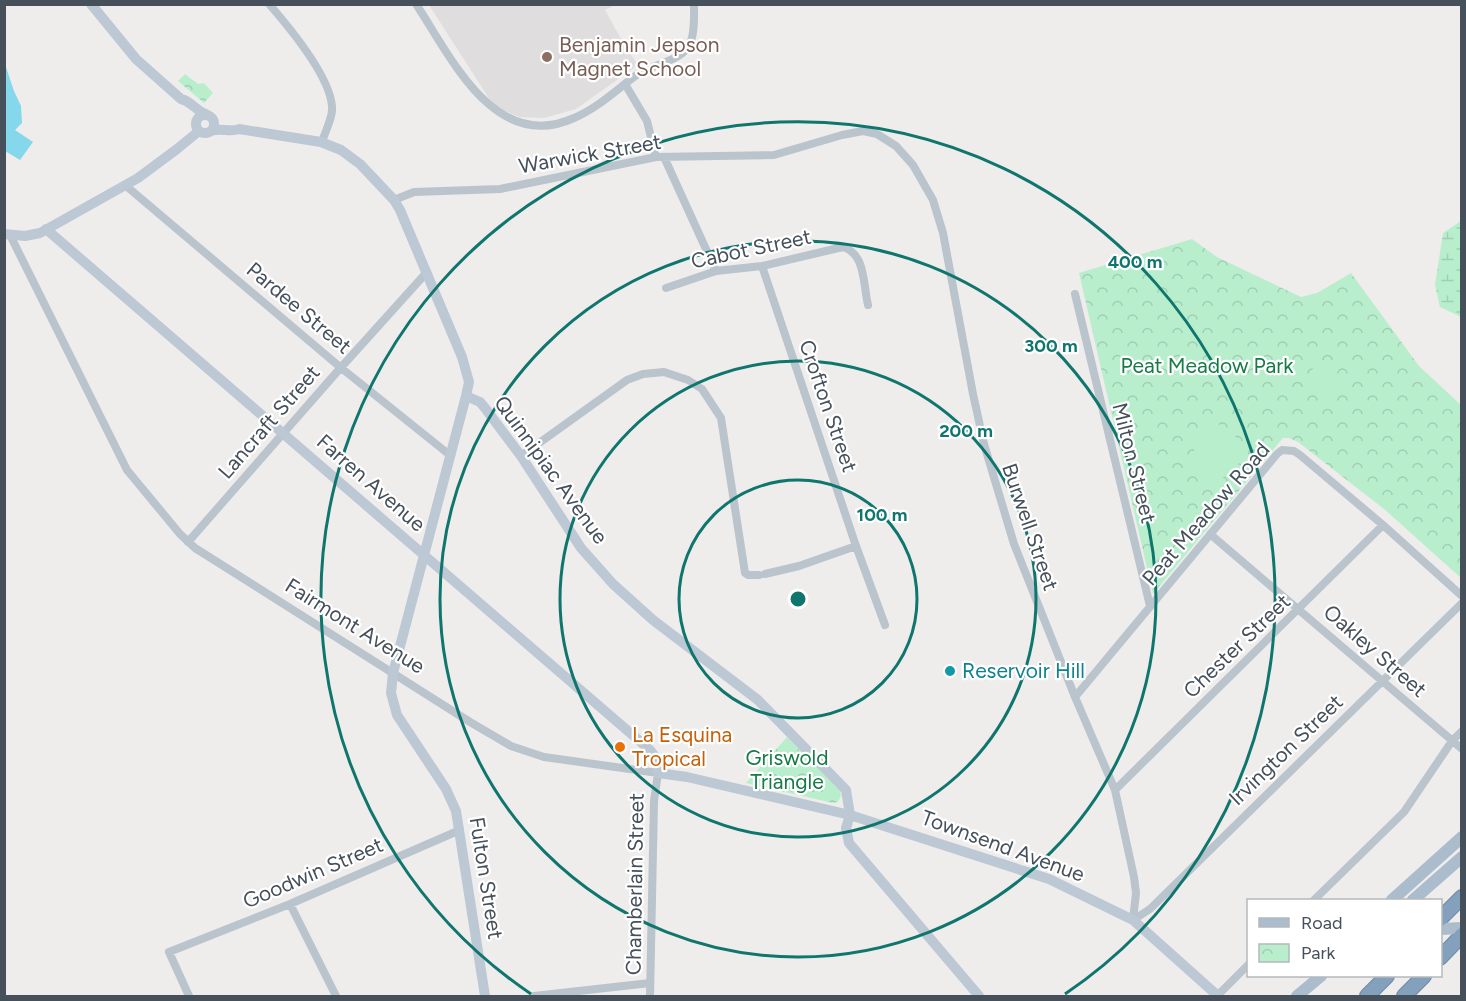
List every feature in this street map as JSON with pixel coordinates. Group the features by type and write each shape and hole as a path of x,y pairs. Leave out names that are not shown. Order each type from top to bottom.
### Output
{"highway":[{"path":"1442,917 1461,897"},
{"path":"1442,956 1461,935"},
{"path":"1367,996 1385,977"},
{"path":"1404,996 1422,977"}],"main road":[{"name":"Quinnipiac Avenue","path":"91,4 136,59 181,99 219,122 234,125 238,129"},
{"name":"Quinnipiac Avenue","path":"181,99 183,105 194,117 197,127"},
{"path":"7,235 32,235 125,185 165,159 197,127 199,116 209,116 214,124 211,131 204,133 197,127"},
{"name":"Quinnipiac Avenue","path":"211,131 238,129 322,142 351,156 394,200 462,357 469,382 466,396 480,402 521,456 581,548 613,584 653,620 758,700 846,790 850,815 846,833 849,843 979,996"},
{"name":"Farren Avenue","path":"46,229 650,750 658,762 658,773"},
{"name":"Fulton Street","path":"466,396 393,673 391,693 397,715 446,789 456,811 485,996"},
{"name":"Fairmont Avenue","path":"658,773 687,777 850,815"},
{"name":"Townsend Avenue","path":"850,815 1049,879 1133,920 1218,996"},
{"path":"1395,899 1461,837"},
{"path":"1414,899 1461,857"},
{"path":"1442,929 1461,928"},
{"path":"1297,996 1318,977"}],"street":[{"path":"269,4 296,35 327,91 332,113 322,142"},
{"path":"416,4 477,95 490,107 509,118 537,125 562,123 584,114 644,71 674,58 687,49 693,33 694,4"},
{"path":"625,84 647,121 660,157 716,271"},
{"name":"Warwick Street","path":"394,200 414,192 500,189 660,157 774,155 863,131 877,134 896,146"},
{"name":"Burwell Street","path":"896,146 914,165 935,208 943,232 973,394 998,492 1018,554 1115,790 1134,877 1136,893 1133,920"},
{"name":"Pardee Street","path":"125,185 340,367 451,456"},
{"name":"Fairmont Avenue","path":"7,235 127,470 188,542 511,746 544,757 658,773"},
{"name":"Cabot Street","path":"666,288 716,271 762,266 843,247 850,249 858,257 868,304"},
{"name":"Crofton Street","path":"762,266 856,546 885,625"},
{"name":"Lancraft Street","path":"188,542 340,367 427,272"},
{"name":"Milton Street","path":"1076,294 1150,606"},
{"path":"521,456 627,380 643,374 664,372 688,380 702,390 721,418 745,573 762,575 799,566 856,546"},
{"name":"Peat Meadow Road","path":"1075,697 1277,454 1287,449 1300,455 1383,525 1461,596"},
{"name":"Chester Street","path":"1115,790 1383,525"},
{"name":"Oakley Street","path":"1210,534 1461,749"},
{"name":"Irvington Street","path":"1133,920 1150,909 1461,603"},
{"path":"1315,899 1404,812 1461,731"},
{"name":"Chamberlain Street","path":"650,996 654,792 658,773"},
{"name":"Goodwin Street","path":"189,996 169,952 290,904 460,830"},
{"path":"290,904 336,996"},
{"path":"1218,996 1247,966"},
{"path":"534,996 650,983"}],"shaded area":[{"name":"Benjamin Jepson Magnet School","path":"429,5 615,5 605,10 638,65 576,109 544,118 519,117 501,109 490,100"}],"green space":[{"path":"185,74 198,84 204,83 213,93 204,103 178,81"},
{"path":"1461,221 1461,317 1440,307 1435,285 1443,233"},
{"name":"Peat Meadow Park","path":"1192,239 1217,257 1301,297 1317,293 1351,273 1419,366 1461,405 1461,578 1384,509 1298,442 1283,438 1153,594 1079,273"},
{"path":"1316,365 1338,384 1327,398 1304,379"},
{"path":"1210,422 1220,425 1247,446 1248,455 1218,482 1197,470 1194,455 1196,444"},
{"name":"Griswold Triangle","path":"787,737 840,791 841,796 838,802 833,803 746,783"}],"water":[{"path":"5,64 21,106 22,123 15,130 33,142 20,160 5,151"}],"place":[{"name":"Benjamin Jepson Magnet School","path":"547,57"},
{"name":"Reservoir Hill","path":"950,671"},
{"name":"La Esquina Tropical","path":"620,747"}]}
